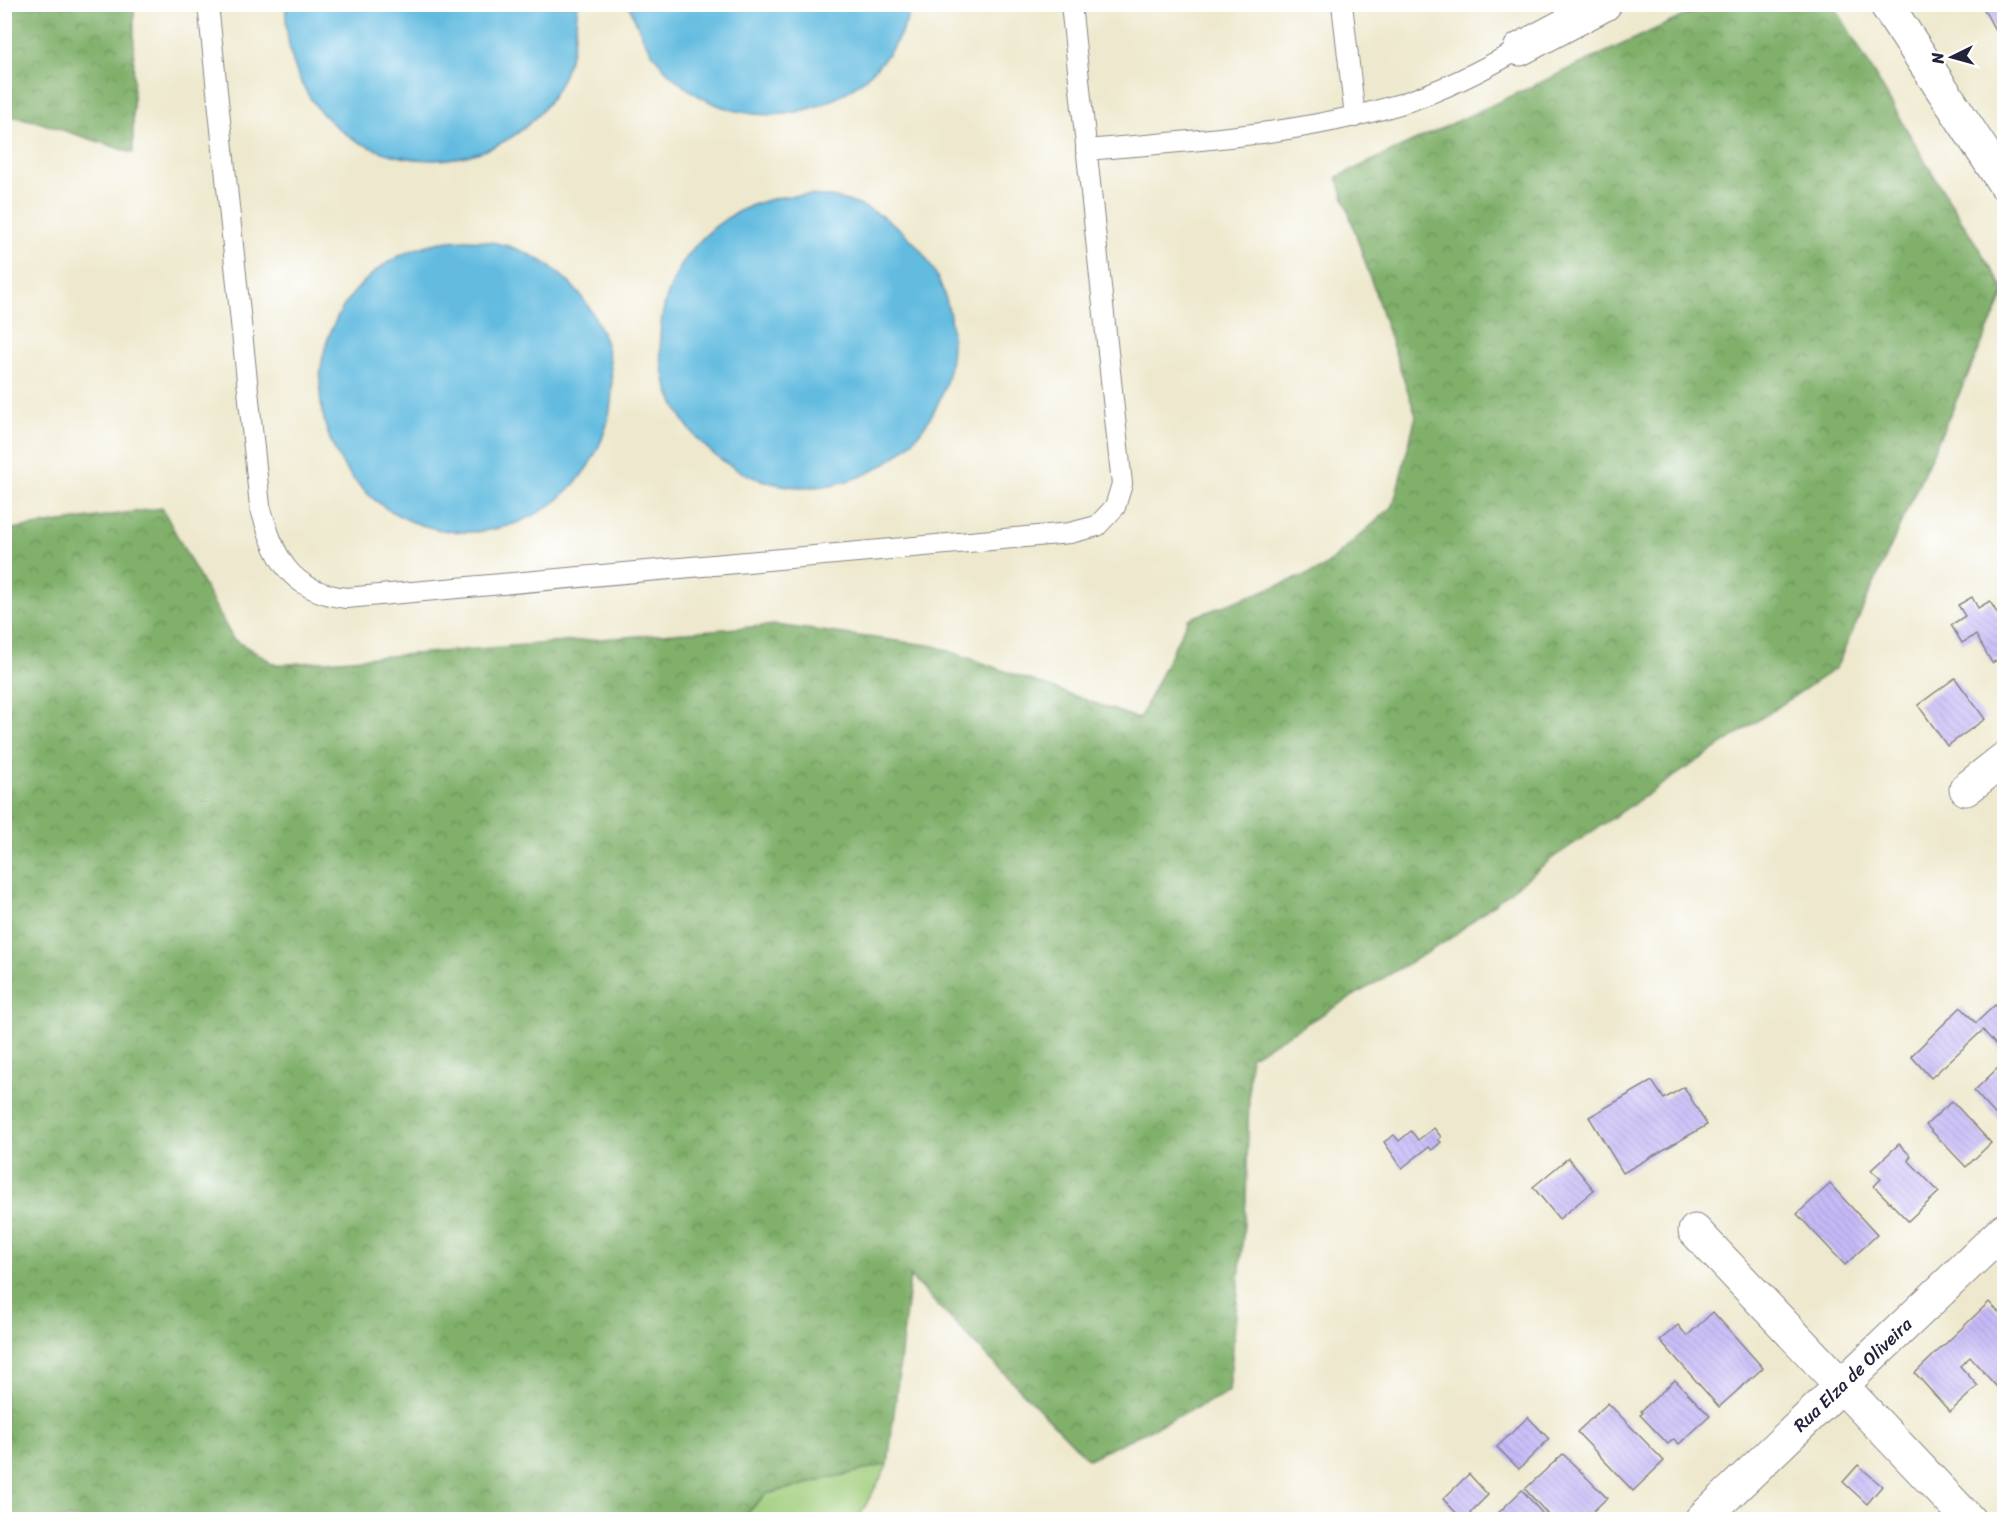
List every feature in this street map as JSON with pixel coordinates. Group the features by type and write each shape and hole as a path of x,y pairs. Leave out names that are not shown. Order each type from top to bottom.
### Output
{"street":[{"path":"1520,49 1605,4"},
{"path":"1886,4 2004,183"},
{"path":"1966,789 2004,759"},
{"name":"Rua Elza de Oliveira","path":"1701,1520 2004,1230"},
{"path":"1695,1231 1969,1520"}],"lane":[{"path":"208,4 260,506 269,535 282,562 297,580 321,595 346,598 1070,533 1097,526 1115,507 1122,484 1071,4"},
{"path":"1342,4 1354,117"},
{"path":"1086,150 1237,137 1354,117 1437,90 1520,49"}],"green space":[{"path":"4,5 134,5 133,153 35,121 5,115"},
{"path":"1707,5 1834,5 1935,178 2004,289 2004,294 1836,668 1554,857 1448,940 1250,1057 1246,1201 1229,1392 1088,1459 910,1277 888,1464 766,1494 741,1519 5,1519 5,530 162,508 233,639 276,665 776,625 935,646 1139,719 1188,619 1322,569 1393,506 1416,416 1337,177"},
{"path":"888,1464 858,1519 741,1520 766,1494"}],"water":[{"path":"629,4 912,5 896,41 873,71 844,93 811,108 775,115 739,112 704,99 671,75 646,42"},
{"path":"286,5 577,5 564,74 531,122 483,151 429,160 375,149 329,120 296,72"},
{"path":"806,195 848,201 875,212 899,228 919,248 935,272 946,299 952,341 946,383 935,410 919,434 899,454 875,470 848,481 806,487 764,481 737,470 713,454 693,434 677,410 666,383 660,341 666,299 677,272 693,248 713,228 737,212 764,201"},
{"path":"452,240 480,240 508,246 535,257 559,273 579,293 595,317 606,344 612,372 612,400 606,428 595,455 579,479 559,499 535,515 508,526 480,532 452,532 424,526 397,515 373,499 353,479 337,455 326,428 320,400 320,372 326,344 337,317 353,293 373,273 397,257 424,246"}],"building":[{"path":"1981,4 2004,4 2004,23 1995,30"},
{"path":"1972,597 1978,608 1990,601 2004,625 2004,656 1992,663 1976,635 1962,643 1951,625 1965,616 1958,605"},
{"path":"1955,678 1985,719 1947,746 1918,705"},
{"path":"1995,1005 2004,1015 2004,1054 1983,1030 1931,1078 1911,1056 1961,1007 1976,1023"},
{"path":"2004,1062 2004,1124 1974,1091"},
{"path":"1652,1081 1664,1099 1684,1087 1707,1125 1623,1173 1589,1117"},
{"path":"1952,1101 1991,1143 1966,1167 1926,1125"},
{"path":"1434,1128 1441,1137 1438,1140 1441,1142 1432,1150 1429,1147 1402,1168 1384,1142 1394,1135 1399,1141 1411,1131 1418,1140"},
{"path":"1899,1144 1911,1156 1908,1160 1939,1192 1908,1221 1874,1186 1881,1179 1871,1170"},
{"path":"1568,1158 1594,1190 1559,1219 1533,1187"},
{"path":"1830,1184 1877,1235 1845,1265 1797,1214"},
{"path":"1989,1302 2004,1318 2004,1379 1997,1387 1970,1357 1960,1366 1978,1386 1950,1412 1915,1373"},
{"path":"1713,1312 1763,1368 1719,1407 1660,1340 1678,1325 1687,1336"},
{"path":"1675,1380 1710,1416 1679,1444 1674,1439 1668,1444 1640,1415 1643,1413 1641,1411"},
{"path":"1608,1403 1664,1461 1633,1491 1577,1432"},
{"path":"1528,1417 1549,1439 1519,1469 1497,1447"},
{"path":"1563,1454 1607,1498 1584,1520 1553,1520 1525,1489"},
{"path":"1858,1465 1882,1486 1867,1504 1843,1482"},
{"path":"1469,1474 1488,1495 1470,1513 1474,1520 1463,1520 1443,1499"},
{"path":"1522,1490 1548,1520 1491,1520"}]}
